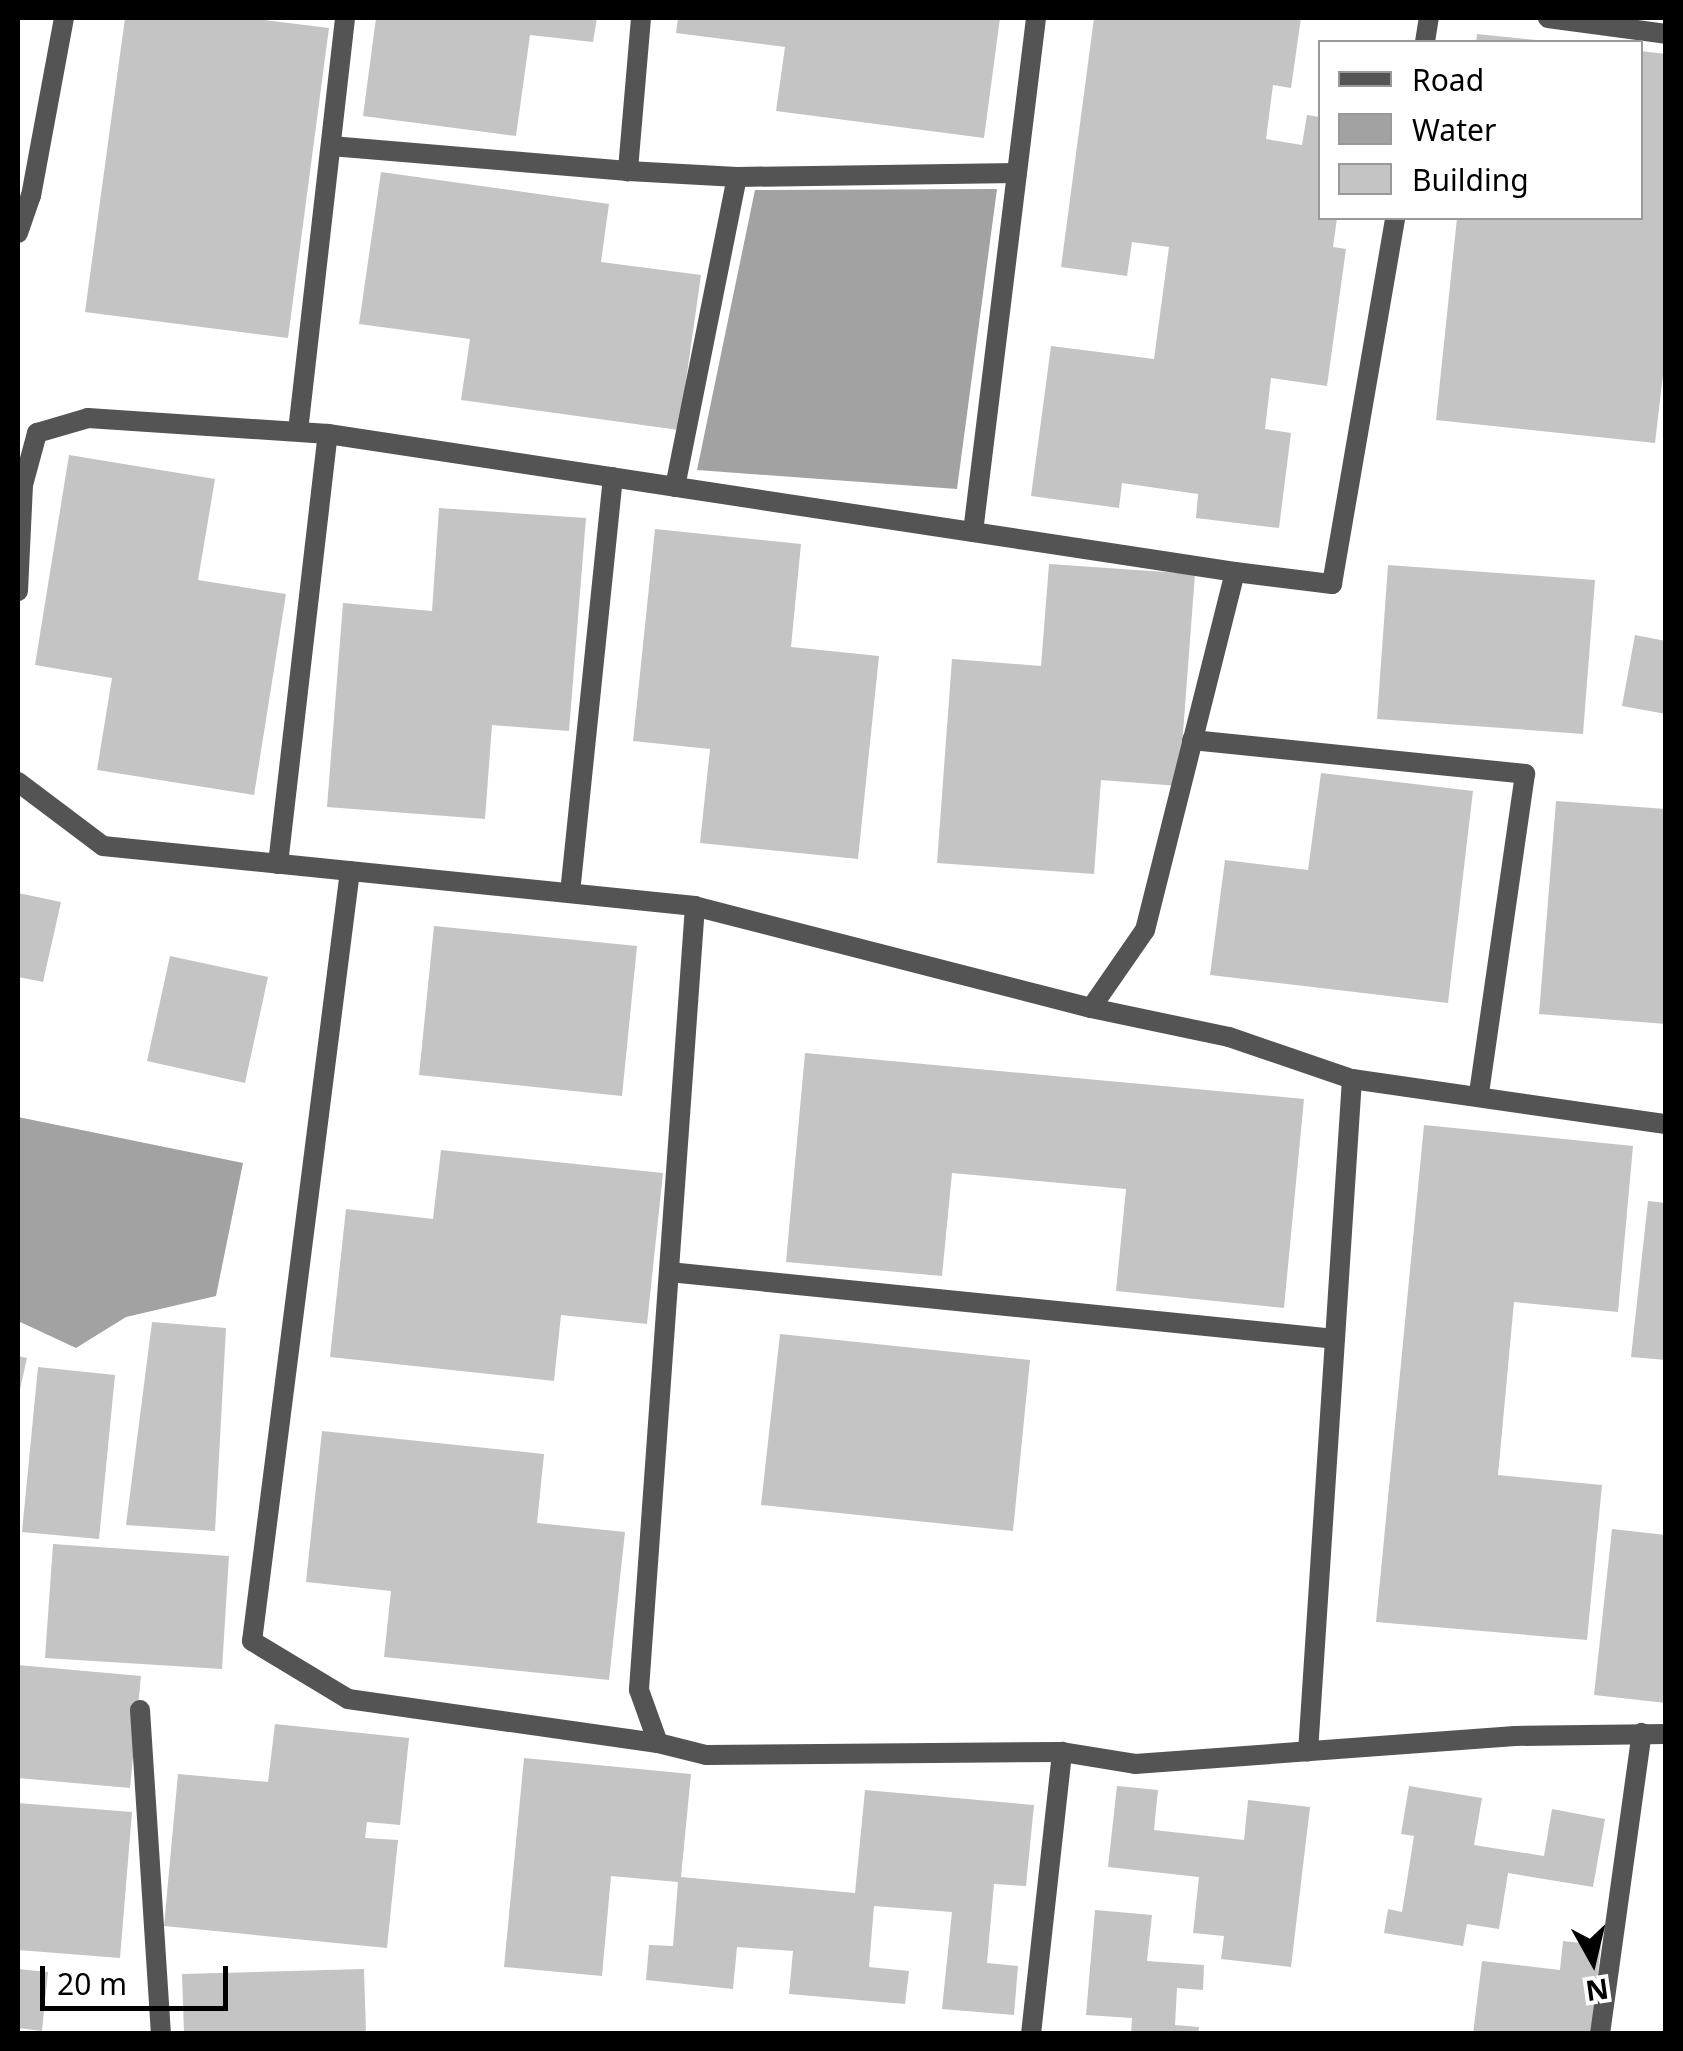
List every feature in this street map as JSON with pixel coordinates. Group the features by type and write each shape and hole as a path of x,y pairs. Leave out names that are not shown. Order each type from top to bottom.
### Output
{"street":[{"path":"18,233 31,196 64,18"},
{"path":"298,430 345,18"},
{"path":"628,171 641,18"},
{"path":"972,532 1036,18"},
{"path":"1548,18 1666,34"},
{"path":"330,146 737,177 1017,173"},
{"path":"675,487 737,177"},
{"path":"18,591 23,485 37,433 88,418 328,434 1332,584 1395,220"},
{"path":"278,864 328,434"},
{"path":"570,893 613,477"},
{"path":"1091,1008 1145,930 1234,572"},
{"path":"1192,740 1525,774 1479,1093"},
{"path":"18,782 103,846 696,906 1091,1008 1229,1037 1352,1079 1479,1093 1666,1124"},
{"path":"350,871 252,1641 348,1700 658,1744 706,1756 1062,1752 1135,1764 1666,1734"},
{"path":"658,1744 639,1690 696,906"},
{"path":"1308,1752 1352,1079"},
{"path":"669,1272 1334,1339"},
{"path":"140,1710 161,2034"},
{"path":"1600,2034 1642,1733"},
{"path":"1031,2034 1062,1752"}],"water":[{"path":"997,189 957,489 697,470 755,190"},
{"path":"18,1117 243,1163 216,1296 126,1317 76,1348 18,1321"}],"building":[{"path":"125,18 249,18 329,28 288,338 85,312"},
{"path":"376,18 597,18 593,42 530,35 516,136 363,116"},
{"path":"678,18 1000,18 984,138 776,111 785,47 676,33"},
{"path":"1094,18 1301,18 1291,88 1273,85 1266,139 1302,145 1307,115 1318,117 1318,220 1337,220 1333,247 1346,249 1327,386 1271,378 1265,429 1291,433 1279,528 1196,518 1198,494 1122,483 1119,508 1031,496 1051,346 1154,359 1169,247 1132,242 1127,276 1061,267"},
{"path":"1477,34 1536,40 1476,40"},
{"path":"1643,51 1666,54 1666,349 1655,443 1436,420 1457,220 1643,220"},
{"path":"381,172 609,204 601,262 701,275 679,430 461,400 470,339 359,324"},
{"path":"69,455 215,479 198,580 286,594 254,795 97,770 112,678 35,665"},
{"path":"439,508 586,518 569,731 492,725 485,819 327,807 343,603 432,611"},
{"path":"655,529 801,544 791,647 879,656 858,859 700,843 710,749 633,741"},
{"path":"1049,564 1195,574 1179,786 1101,780 1094,874 937,863 952,659 1041,666"},
{"path":"1388,565 1595,580 1583,734 1377,719"},
{"path":"1635,635 1666,641 1666,714 1622,706"},
{"path":"1321,773 1473,791 1448,1003 1210,975 1225,860 1308,870"},
{"path":"1556,801 1666,809 1666,1024 1539,1014"},
{"path":"18,893 61,902 43,982 18,977"},
{"path":"434,926 637,946 622,1096 419,1075"},
{"path":"170,956 268,977 245,1083 147,1061"},
{"path":"805,1053 1304,1099 1284,1308 1116,1291 1126,1189 952,1173 942,1276 786,1262"},
{"path":"1424,1125 1633,1146 1618,1312 1514,1302 1498,1475 1602,1485 1587,1640 1376,1622"},
{"path":"441,1150 663,1173 647,1324 561,1315 554,1381 330,1357 346,1209 433,1219"},
{"path":"1648,1201 1666,1203 1666,1360 1631,1357"},
{"path":"152,1322 226,1328 215,1531 126,1525"},
{"path":"780,1334 1030,1360 1013,1531 761,1505"},
{"path":"18,1356 27,1358 19,1394 18,1394"},
{"path":"38,1367 115,1375 99,1539 22,1532"},
{"path":"322,1431 544,1454 537,1523 625,1532 609,1680 384,1657 391,1591 306,1582"},
{"path":"1612,1529 1666,1535 1666,1703 1594,1695"},
{"path":"53,1544 229,1556 222,1669 45,1658"},
{"path":"18,1665 141,1676 130,1788 18,1778"},
{"path":"275,1724 409,1738 400,1825 367,1822 365,1838 398,1840 387,1948 164,1926 178,1774 268,1782"},
{"path":"524,1758 691,1774 681,1877 855,1893 865,1790 1034,1805 1026,1886 994,1884 987,1963 1018,1966 1014,2015 942,2009 952,1912 874,1906 869,1967 909,1971 905,2004 789,1994 793,1951 737,1947 733,1989 646,1980 649,1945 673,1946 678,1882 611,1876 602,1976 504,1967"},
{"path":"1117,1786 1158,1790 1154,1830 1244,1840 1248,1800 1310,1807 1291,1967 1221,1959 1224,1936 1193,1933 1199,1877 1108,1867"},
{"path":"1409,1786 1482,1798 1474,1845 1544,1856 1552,1809 1605,1819 1593,1887 1508,1873 1499,1929 1467,1924 1463,1946 1384,1933 1388,1909 1402,1912 1414,1836 1401,1834"},
{"path":"18,1803 132,1812 120,1958 18,1950"},
{"path":"1095,1910 1152,1915 1147,1961 1204,1965 1203,1990 1177,1988 1175,2025 1199,2027 1198,2034 1131,2033 1132,2018 1086,2015"},
{"path":"1563,1941 1601,1945 1591,2034 1473,2034 1482,1961 1560,1970"},
{"path":"18,1969 48,1972 42,2031 18,2028"},
{"path":"364,1969 366,2034 184,2034 182,1974"}]}
